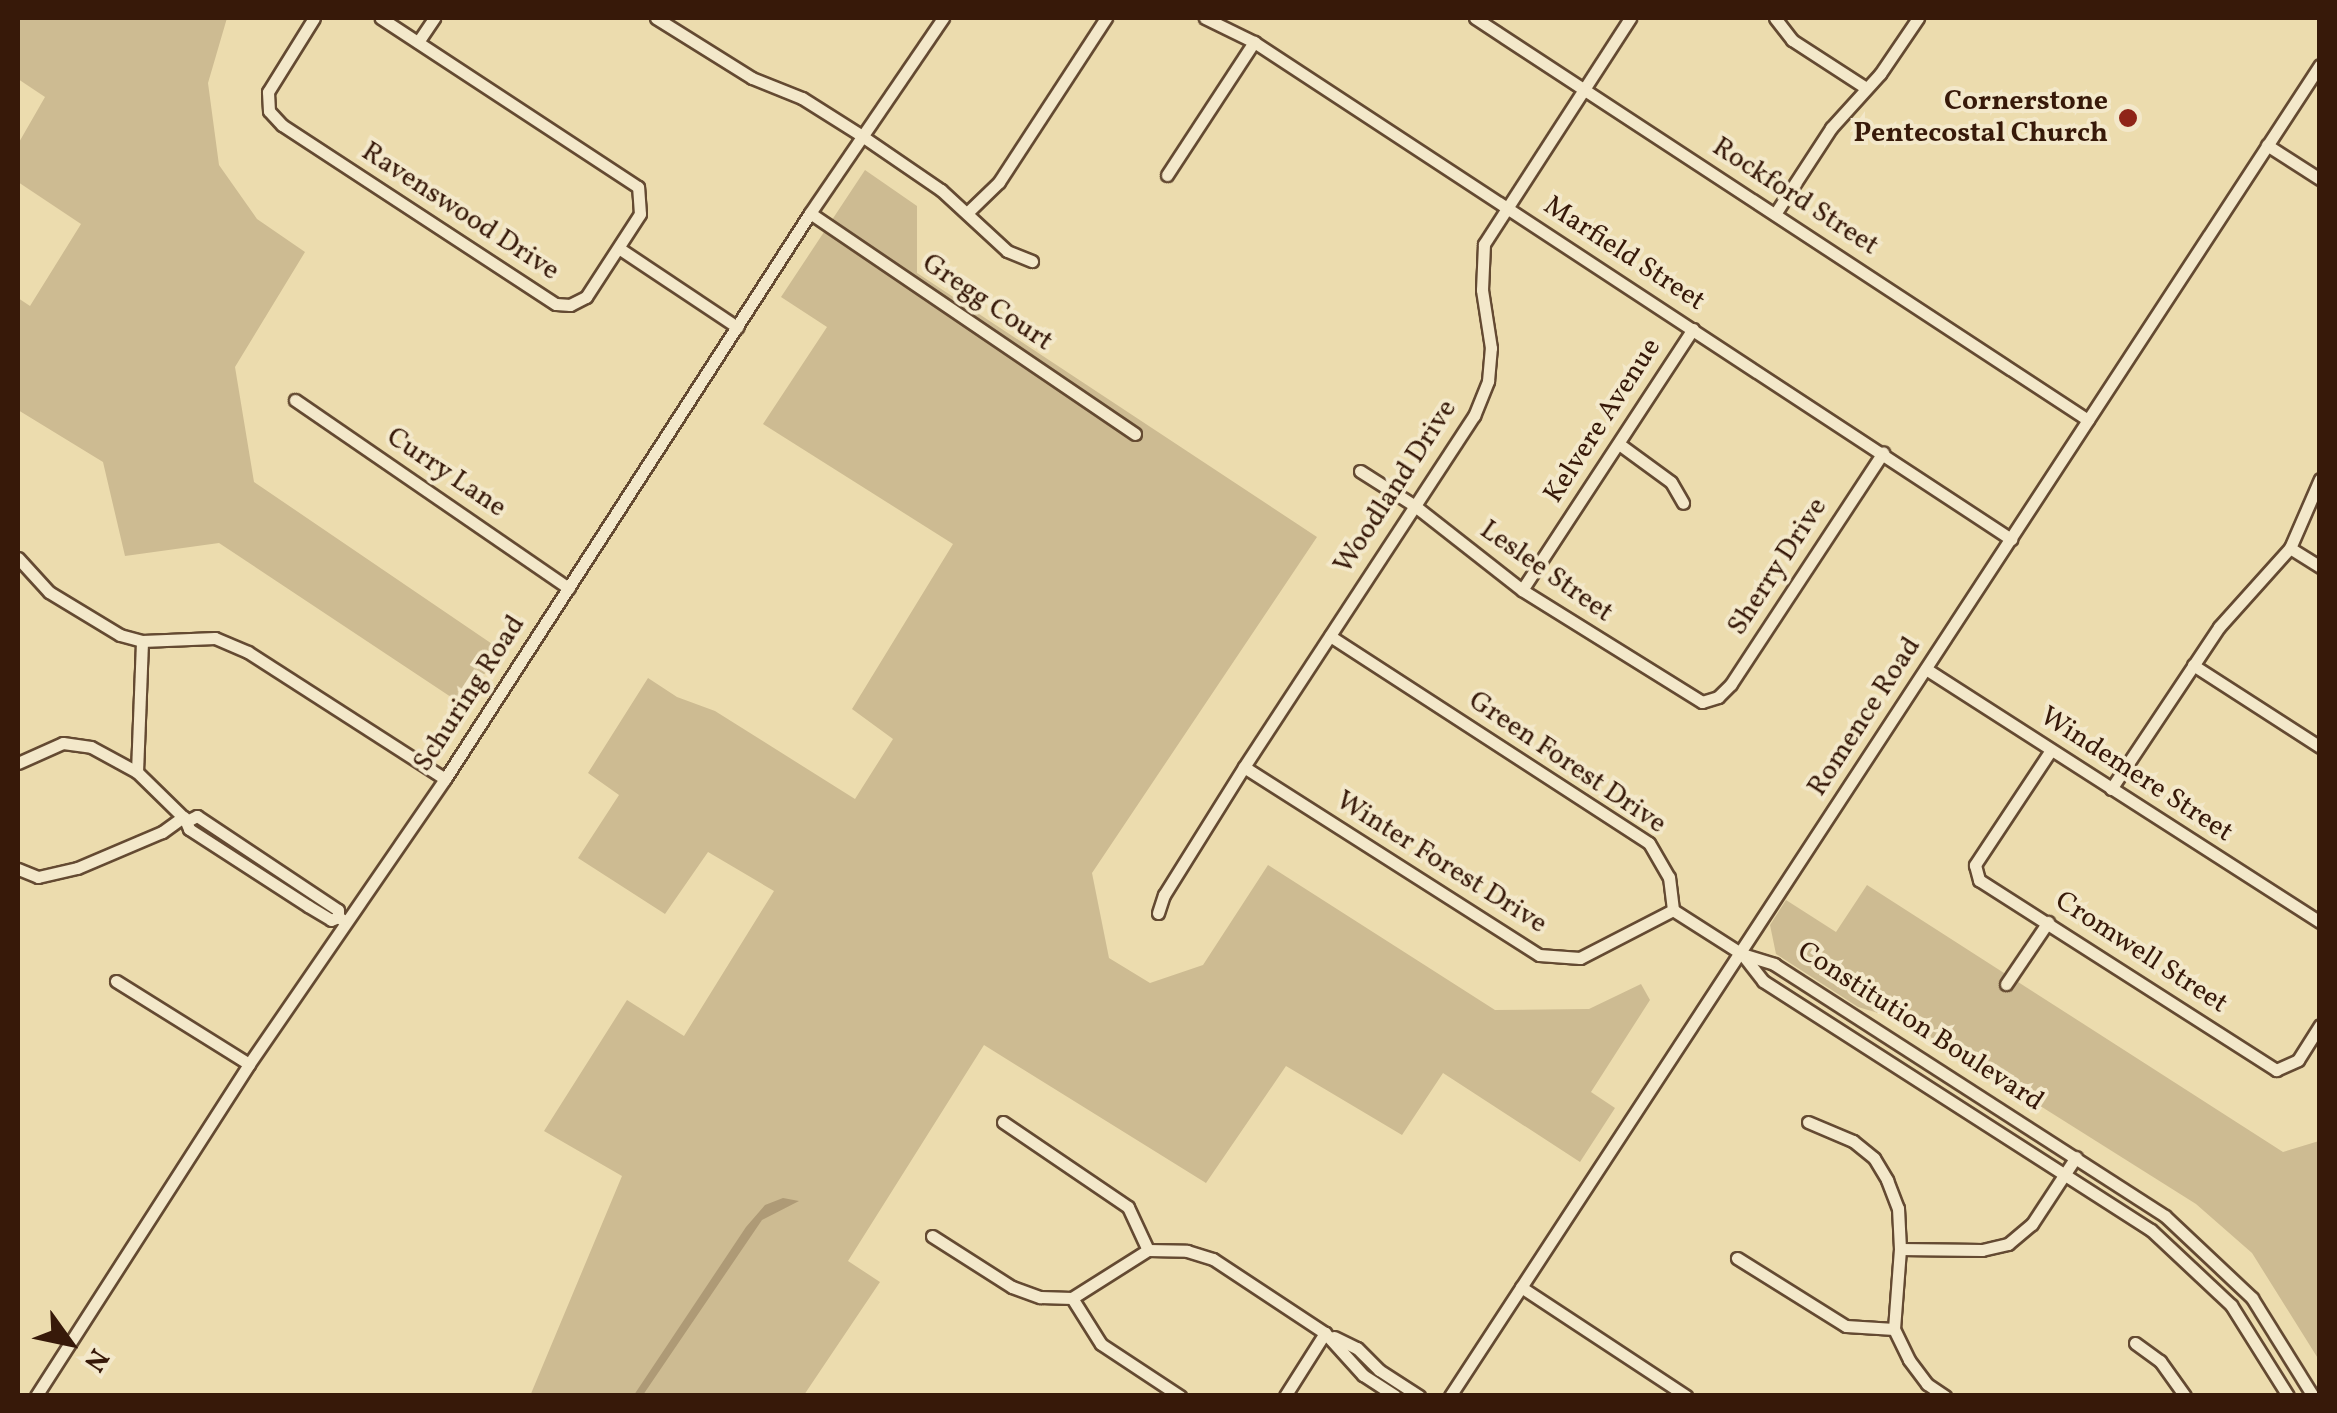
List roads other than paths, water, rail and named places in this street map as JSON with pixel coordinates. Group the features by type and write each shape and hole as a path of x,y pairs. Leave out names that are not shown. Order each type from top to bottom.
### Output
{"street":[{"name":"Ravenswood Drive","path":"314,18 272,80 268,104 282,125 556,304 570,306 586,297 640,214 638,187 418,42"},
{"path":"381,18 418,42 434,18"},
{"path":"656,18 752,78 802,98 862,136 968,212 1007,251 1032,261"},
{"path":"968,212 999,182 1106,18"},
{"name":"Marfield Street","path":"1205,18 1254,42 2011,539"},
{"name":"Rockford Street","path":"1476,18 2088,420"},
{"name":"Woodland Drive","path":"1158,913 1164,895 1244,766 1464,434 1488,382 1492,348 1481,258 1504,206 1630,18"},
{"path":"1775,18 1792,40 1866,88"},
{"path":"1775,214 1831,128 1918,18"},
{"name":"Schuring Road","path":"36,1396 342,919 445,779 939,19"},
{"path":"1167,175 1254,42"},
{"name":"Romence Road","path":"1450,1396 2320,65"},
{"path":"2267,145 2320,179"},
{"name":"Gregg Court","path":"810,213 1135,434"},
{"path":"620,249 737,327"},
{"name":"Kelvere Avenue","path":"1522,590 1693,330"},
{"name":"Curry Lane","path":"295,400 569,588"},
{"path":"1619,444 1671,482 1683,503"},
{"name":"Sherry Drive","path":"1710,701 1731,684 1883,454"},
{"name":"Leslee Street","path":"1360,471 1415,506 1522,590 1685,696 1710,701"},
{"path":"2111,789 2219,626 2290,548 2320,479"},
{"path":"2290,548 2320,568"},
{"path":"18,558 49,592 108,629 142,640 215,638 239,648 445,779"},
{"name":"Green Forest Drive","path":"1330,636 1650,844 1669,877 1672,910"},
{"path":"137,772 142,640"},
{"path":"2193,664 2320,746"},
{"name":"Windemere Street","path":"1926,669 2320,922"},
{"path":"18,763 63,743 80,743 137,772 186,819 190,829 330,920 342,919"},
{"name":"Cromwell Street","path":"2050,750 1975,865 1976,874 2281,1070 2298,1060 2320,1026"},
{"name":"Winter Forest Drive","path":"1244,766 1539,955 1580,958 1672,910"},
{"path":"18,869 38,878 78,868 186,819"},
{"path":"1672,910 1742,954"},
{"path":"2006,984 2048,922"},
{"name":"Constitution Boulevard","path":"1742,954 1774,964 2165,1216 2214,1258 2252,1298 2312,1396"},
{"name":"Constitution Boulevard","path":"1742,954 1763,981 2151,1230 2231,1305 2288,1396"},
{"path":"116,981 249,1064"},
{"path":"1003,1122 1128,1207 1148,1250"},
{"path":"1808,1122 1853,1141 1874,1158 1894,1193 1900,1249 1894,1329 1909,1360 1927,1384 1944,1396"},
{"path":"1900,1249 1982,1250 2008,1244 2032,1224 2076,1157"},
{"path":"932,1236 1012,1287 1040,1297 1072,1298 1148,1250 1187,1251 1213,1260 1326,1333 1357,1348 1378,1370 1419,1396"},
{"path":"1737,1258 1846,1326 1894,1329"},
{"path":"1521,1287 1686,1396"},
{"path":"1072,1298 1101,1344 1180,1396"},
{"path":"1284,1396 1326,1333"},
{"path":"1326,1333 1362,1374 1395,1396"},
{"path":"2135,1343 2160,1361 2186,1396"}],"place":[{"name":"Cornerstone Pentecostal Church","path":"2128,118"}]}
